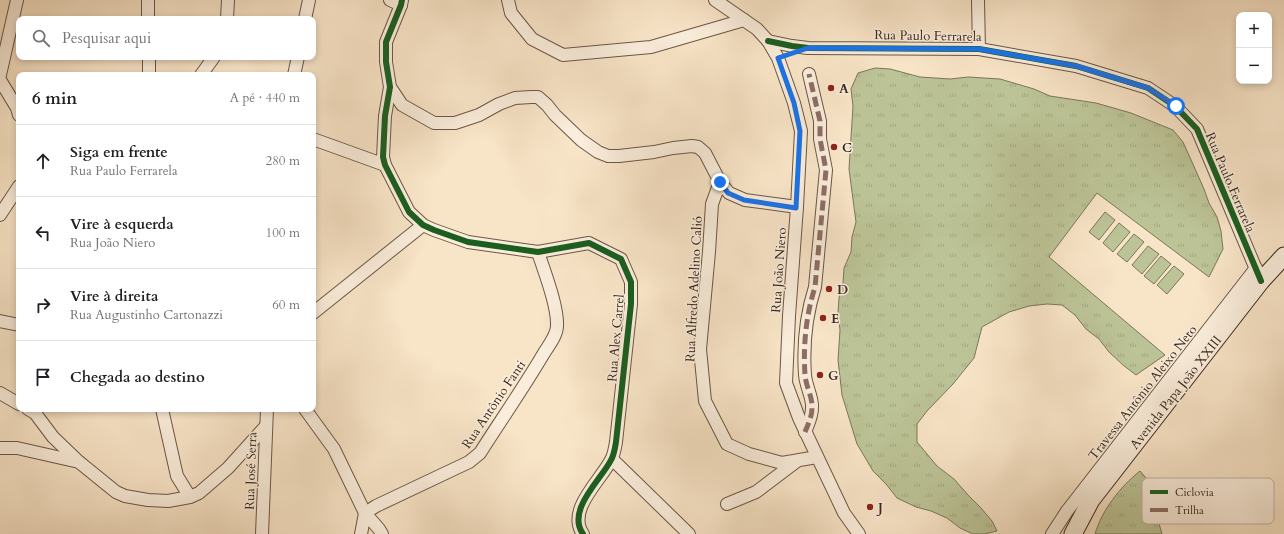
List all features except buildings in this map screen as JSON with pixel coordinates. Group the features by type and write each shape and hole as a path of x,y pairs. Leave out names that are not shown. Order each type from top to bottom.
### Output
{"main road":[{"name":"Avenida Papa João XXIII","path":"1073,534 1091,500 1259,275 1284,256"}],"street":[{"path":"0,74 17,0"},
{"path":"148,0 148,16"},
{"path":"227,16 228,0"},
{"path":"306,16 309,0"},
{"path":"390,0 402,2"},
{"path":"508,0 511,13 532,39 563,55 650,47 744,20"},
{"name":"Rua João Niero","path":"715,0 757,29 768,41 778,58 794,103 800,131 788,316 786,383 805,432 844,513 859,534"},
{"path":"978,0 979,49"},
{"name":"Rua Alex Carrel","path":"402,2 386,42 386,62 390,87 385,116 383,157 385,165 409,212 423,225 468,242 538,252 589,243 621,259 631,282 631,304 616,442 612,460"},
{"name":"Rua Paulo Ferrarela","path":"768,41 808,48 979,49 1076,66 1148,88 1176,106 1197,129 1259,275"},
{"name":"Rua Paulo Ferrarela","path":"778,58 808,48"},
{"path":"149,60 149,72"},
{"path":"203,72 212,60"},
{"path":"295,72 297,60"},
{"path":"805,432 812,416 813,407 805,377 805,350 810,303 815,287 826,170 820,139 820,121 809,74"},
{"path":"0,80 16,106"},
{"path":"390,87 402,105 434,123 455,123 479,115 499,104 515,98 538,97 548,105 555,115 581,140 598,152 608,156 619,156 673,148 692,146 698,147 705,154 720,182 728,193 744,200 796,208"},
{"path":"316,140 385,165"},
{"name":"Rua Alfredo Adelino Calió","path":"720,182 712,204 700,349 705,401 727,444 749,454 782,463 817,457"},
{"path":"0,215 16,191"},
{"path":"316,311 423,225"},
{"name":"Rua Antônio Fanti","path":"365,513 376,506 469,462 480,453 533,372 557,328 557,316 538,252"},
{"name":"Travessa Antônio Aleixo Neto","path":"1052,534 1072,505 1259,275"},
{"path":"0,321 16,324"},
{"path":"0,393 16,402"},
{"path":"33,412 54,437 79,462 113,490 125,496 148,500 168,501 190,497 199,493 228,468 266,426"},
{"path":"163,412 177,476 190,497"},
{"name":"Rua José Serra","path":"262,534 267,412"},
{"path":"307,412 334,449 365,513 382,534"},
{"path":"0,448 17,448 79,462"},
{"path":"583,534 578,522 580,509 612,460 689,534"},
{"path":"727,504 756,492 799,460"},
{"path":"360,534 365,513"}],"green space":[{"path":"875,68 890,69 920,77 950,79 968,77 1000,79 1034,89 1050,96 1096,103 1131,113 1173,130 1183,142 1209,203 1217,217 1221,231 1223,249 1209,277 1097,193 1049,257 1165,355 1136,375 1109,352 1099,339 1086,329 1075,315 1062,305 1047,304 1029,306 1009,312 982,327 974,358 917,424 917,442 937,466 954,479 981,508 992,521 997,531 984,534 973,534 960,528 947,518 931,511 916,507 897,498 873,471 857,444 842,395 838,360 840,330 838,313 839,298 843,283 844,268 851,252 852,237 856,222 849,169 853,106 851,89 858,73"},
{"path":"1105,212 1115,220 1099,240 1089,232"},
{"path":"1119,223 1130,232 1113,252 1103,243"},
{"path":"1134,234 1144,242 1127,262 1117,254"},
{"path":"1148,246 1159,254 1142,274 1132,265"},
{"path":"1161,256 1171,264 1154,284 1144,276"},
{"path":"1174,266 1184,274 1167,294 1157,285"},
{"path":"1140,471 1146,478 1142,478 1142,524 1159,524 1162,534 1095,534 1107,508 1133,477"}],"marked path":[{"path":"805,432 811,417 812,404 805,375 804,353 807,320 815,287 826,170 820,139 820,121 809,74"}],"cycle path":[{"path":"402,0 386,42 386,62 390,87 385,116 383,157 385,165 409,212 423,225 468,242 538,252 589,243 621,259 631,282 631,304 615,449 611,460 582,505 579,515 579,525 583,534"},
{"path":"768,41 808,48 979,49 1076,66 1148,88 1175,106 1197,129 1261,281"}],"place":[{"name":"A","path":"831,88"},
{"name":"C","path":"834,147"},
{"name":"D","path":"829,289"},
{"name":"E","path":"823,318"},
{"name":"G","path":"820,375"},
{"name":"J","path":"870,507"}],"route":[{"path":"720,182 728,193 744,200 796,208 800,131 794,103 778,58 808,48 979,49 1076,66 1148,88 1176,106"}]}
